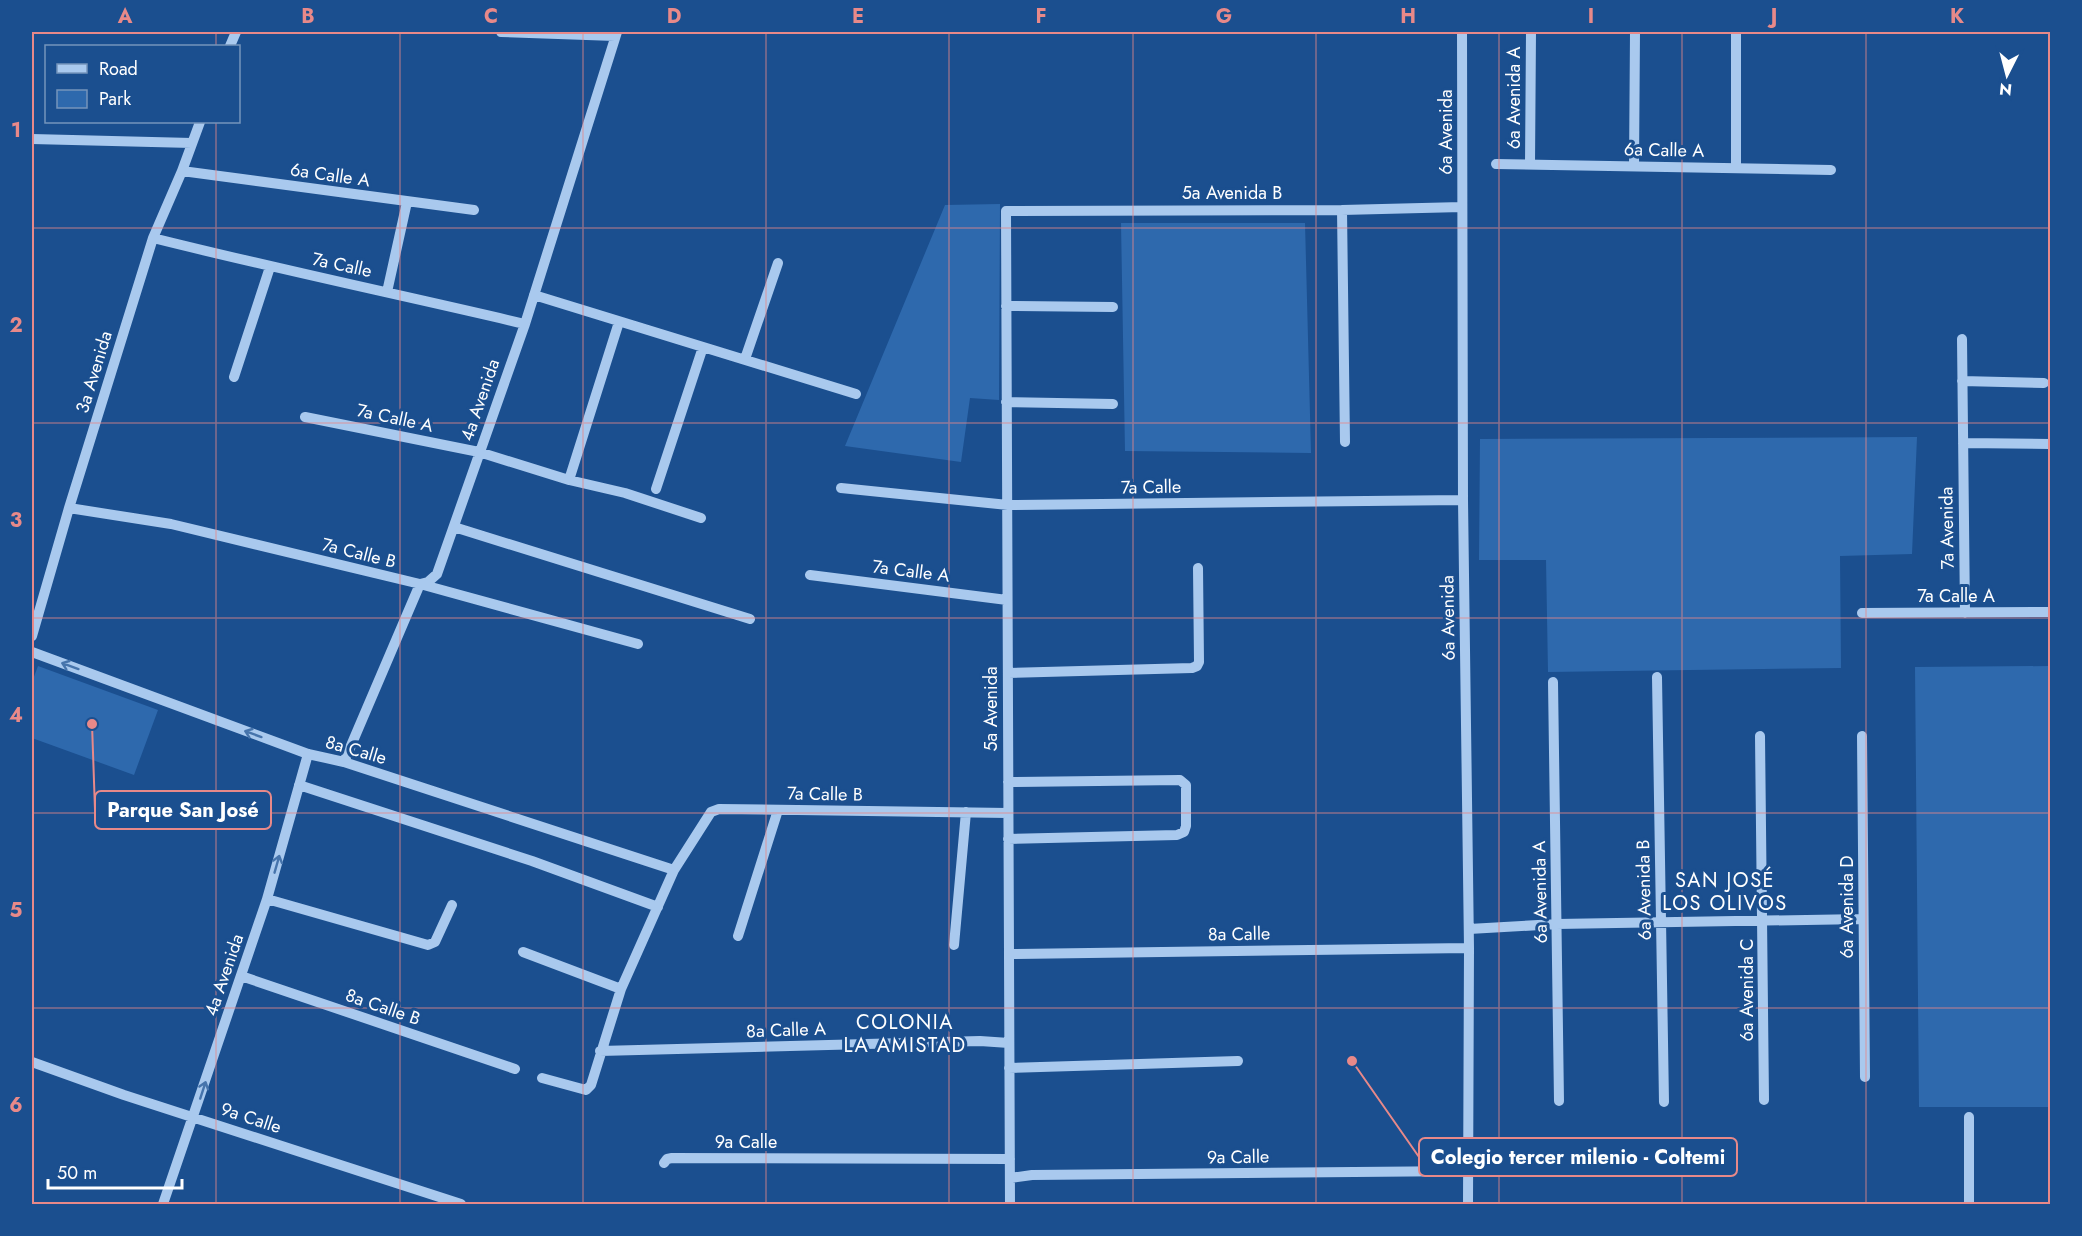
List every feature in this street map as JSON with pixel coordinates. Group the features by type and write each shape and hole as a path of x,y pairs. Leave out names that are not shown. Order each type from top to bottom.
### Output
{"street":[{"path":"501,32 616,34"},
{"name":"6a Avenida","path":"1462,32 1463,500 1469,929 1468,1204"},
{"name":"6a Avenida A","path":"1530,164 1531,32"},
{"path":"1634,166 1635,32"},
{"path":"1736,32 1736,168"},
{"name":"4a Avenida","path":"344,762 420,584 428,582 437,574 525,324 616,34"},
{"name":"3a Avenida","path":"32,636 35,615 153,238 200,123"},
{"path":"32,139 192,143"},
{"name":"6a Calle A","path":"1496,164 1831,170"},
{"name":"6a Calle A","path":"182,171 474,210"},
{"path":"387,292 407,202"},
{"name":"5a Avenida B","path":"1005,214 1009,210 1342,210 1462,207"},
{"path":"1342,210 1345,442"},
{"name":"5a Avenida","path":"1005,214 1010,1204"},
{"name":"7a Calle","path":"153,238 270,267 525,324"},
{"path":"745,359 778,262"},
{"path":"234,376 270,267"},
{"path":"534,295 856,393"},
{"path":"1006,306 1113,307"},
{"path":"569,480 619,322"},
{"name":"7a Avenida","path":"1962,339 1965,613"},
{"path":"656,489 703,347"},
{"path":"1962,381 2044,383"},
{"path":"1006,402 1113,404"},
{"name":"7a Calle A","path":"305,417 479,452 569,480 625,493 701,518"},
{"path":"1963,443 2050,444"},
{"name":"7a Calle","path":"841,488 1008,505 1463,500"},
{"name":"7a Calle B","path":"69,508 171,524 420,584 638,644"},
{"path":"454,527 750,619"},
{"path":"1008,673 1192,668 1197,666 1199,662 1198,568"},
{"name":"7a Calle A","path":"810,575 1007,600"},
{"name":"7a Calle A","path":"1862,613 2050,612"},
{"name":"8a Calle","path":"32,652 308,754 344,762 674,870"},
{"name":"6a Avenida B","path":"1658,677 1664,1102"},
{"name":"6a Avenida A","path":"1553,682 1559,1101"},
{"name":"6a Avenida C","path":"1760,736 1764,1100"},
{"name":"6a Avenida D","path":"1862,736 1865,1077"},
{"name":"4a Avenida","path":"163,1204 267,899 308,754"},
{"path":"1008,782 1180,780 1186,784 1186,826 1184,832 1177,835 1008,839"},
{"path":"299,785 532,861 658,907"},
{"name":"7a Calle B","path":"674,870 711,812 719,809 1008,813"},
{"path":"738,936 778,810"},
{"path":"954,945 966,812"},
{"path":"542,1078 586,1090 591,1085 621,989 674,870"},
{"path":"267,899 428,945 435,942 452,905"},
{"path":"1469,929 1557,924 1863,919"},
{"name":"8a Calle","path":"1009,954 1469,948"},
{"path":"523,952 621,989"},
{"name":"8a Calle B","path":"241,976 515,1070"},
{"name":"8a Calle A","path":"600,1051 980,1041 1009,1043"},
{"path":"1009,1068 1238,1061"},
{"name":"9a Calle","path":"32,1062 124,1095 461,1204"},
{"path":"1969,1117 1969,1204"},
{"name":"9a Calle","path":"664,1163 672,1158 1010,1159"},
{"name":"9a Calle","path":"1010,1178 1032,1175 1467,1171"}],"green space":[{"path":"1000,204 999,400 970,398 961,462 845,446 945,205"},
{"path":"1121,223 1305,223 1311,453 1125,451"},
{"path":"1917,437 1912,554 1840,556 1841,668 1548,672 1546,560 1479,560 1480,439"},
{"path":"38,666 158,710 134,775 32,738 32,682"},
{"path":"2050,666 2050,1107 1919,1107 1915,667"}],"place":[{"name":"Parque San José","path":"92,724"},
{"name":"Colegio tercer milenio - Coltemi","path":"1352,1061"}],"district":[{"name":"SAN JOSÉ LOS OLIVOS","path":"1725,892"},
{"name":"COLONIA LA AMISTAD","path":"905,1034"}]}
